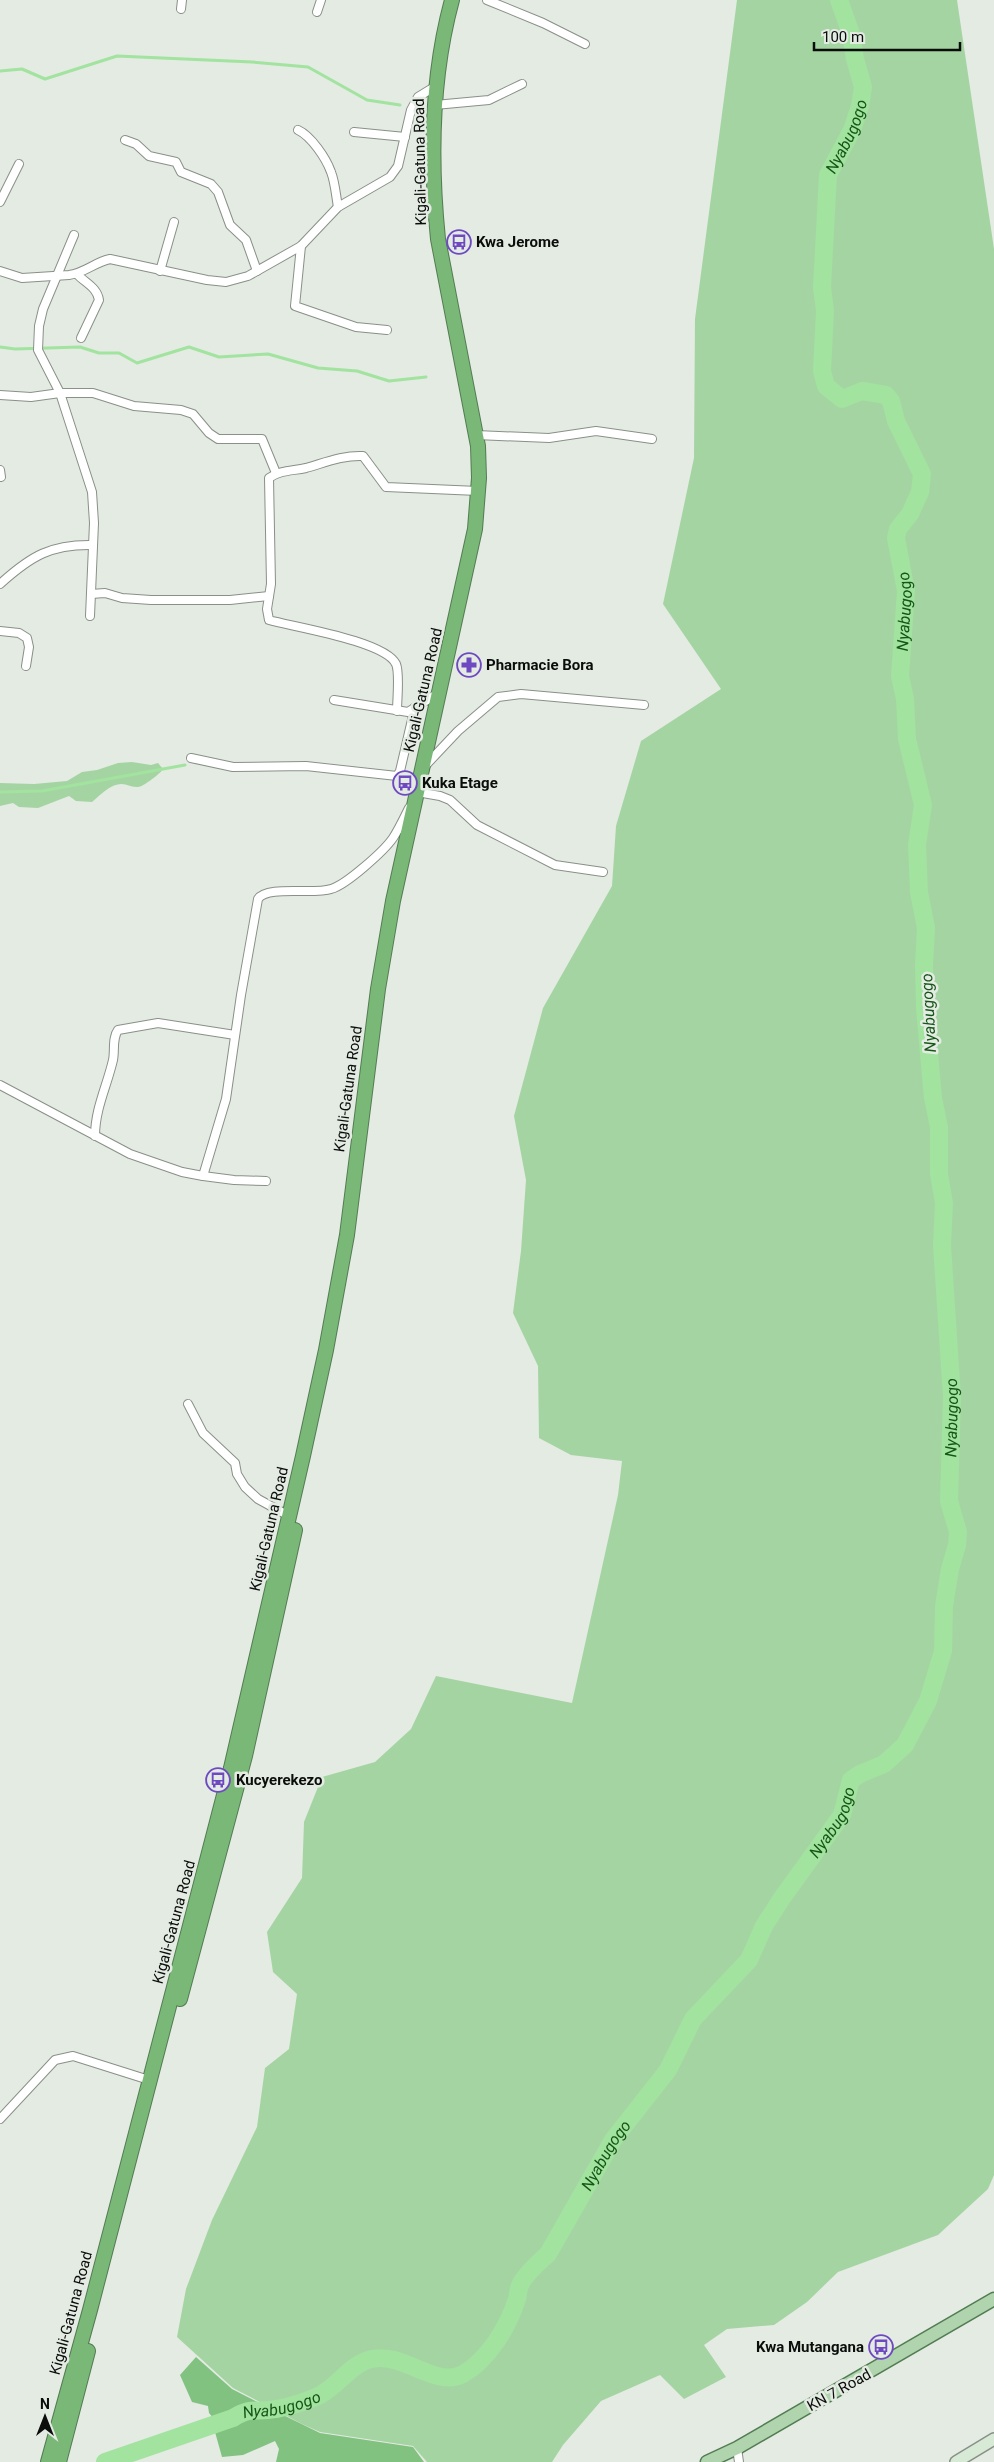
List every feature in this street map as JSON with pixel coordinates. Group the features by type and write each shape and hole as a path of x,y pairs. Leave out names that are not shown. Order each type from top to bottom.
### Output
{"highway":[{"name":"Kigali-Gatuna Road","path":"48,2462 231,1768 318,1386 347,1235 357,1138 379,979 393,901 475,529 478,491 476,435 438,239 435,197 436,86 442,44 452,0"},
{"name":"Kigali-Gatuna Road","path":"58,2462 135,2164 245,1756 289,1560 309,1459 318,1386"}],"main road":[{"name":"KN 7 Road","path":"707,2462 737,2448 912,2349 994,2299"},
{"path":"696,2462 737,2448"}],"street":[{"path":"181,9 182,0"},
{"path":"318,12 321,0"},
{"path":"488,0 543,23 585,44"},
{"path":"435,105 490,100 522,84"},
{"path":"0,271 22,278 77,274 98,261 110,259 160,271 226,282 242,279 301,246 338,207 390,177 398,166 411,110 418,97 436,86"},
{"path":"298,130 306,134 314,142 331,172 338,207"},
{"path":"354,132 405,136"},
{"path":"125,140 136,144 149,156 171,159 176,162 181,172 211,184 218,192 230,225 246,240 257,271"},
{"path":"0,202 19,164"},
{"path":"160,271 174,222"},
{"path":"74,235 43,309 39,326 38,350 60,393 92,492 94,523 90,616"},
{"path":"301,246 295,306 356,328 387,330"},
{"path":"77,274 94,289 98,300 81,338"},
{"path":"0,395 31,397 60,393 93,393 134,406 181,410 193,414 209,433 218,439 262,438 276,473"},
{"path":"476,435 549,438 596,431 652,439"},
{"path":"397,711 397,667 394,661 380,652 346,638 269,620 271,550 269,478 276,473 303,468 337,458 363,456 386,487 478,491"},
{"path":"0,584 21,565 50,549 73,544 93,544"},
{"path":"90,594 105,593 122,598 151,600 230,600 269,596"},
{"path":"0,631 19,633 27,638 30,647 26,666"},
{"path":"334,700 408,712 440,692"},
{"path":"422,769 458,731 498,697 521,694 644,705"},
{"path":"191,758 233,767 306,766 396,776 400,771 416,707"},
{"path":"203,1176 226,1099 235,1035 260,895 266,893 322,891 333,889 345,882 392,840 417,792 440,796 450,800 477,825 555,865 603,872"},
{"path":"95,1136 100,1103 113,1060 115,1036 118,1030 158,1023 235,1035"},
{"path":"0,1085 34,1101 130,1154 156,1164 203,1176 234,1180 266,1181"},
{"path":"188,1404 203,1433 235,1463 237,1474 245,1487 258,1499 289,1516"},
{"path":"0,2119 55,2060 63,2057 73,2056 149,2080"},
{"path":"956,2462 994,2439"},
{"path":"737,2448 739,2462"}],"green space":[{"path":"737,0 957,0 994,249 994,2175 988,2189 938,2235 838,2272 807,2302 774,2325 727,2329 704,2345 726,2377 684,2399 660,2375 601,2401 563,2445 552,2462 427,2462 413,2446 320,2432 302,2424 233,2388 177,2337 186,2289 212,2220 257,2127 265,2068 289,2049 297,1994 273,1972 267,1932 302,1878 304,1822 322,1777 375,1762 411,1729 436,1676 572,1703 618,1495 622,1461 571,1455 539,1438 538,1366 513,1313 521,1251 526,1180 514,1116 543,1008 612,886 616,826 641,741 721,689 663,604 694,458 695,319"},
{"path":"132,762 151,765 158,763 163,769 152,780 140,786 116,785 106,790 92,802 76,801 69,796 38,808 19,807 13,803 0,806 0,783 34,784 67,781 82,772 97,770 118,763"},
{"path":"196,2357 232,2389 267,2407 245,2408 232,2416 215,2420 209,2413 208,2406 192,2402 180,2375"},
{"path":"275,2411 320,2433 413,2447 424,2462 276,2462 279,2449 275,2441 243,2455 222,2457 215,2432 216,2424 232,2421 248,2412"}],"waterway":[{"name":"Nyabugogo","path":"105,2462 233,2418 245,2412 281,2408 310,2399 327,2391 364,2361 384,2358 396,2360 431,2374 453,2377 463,2374 481,2360 489,2352 503,2331 524,2279 548,2254 613,2140 668,2070 693,2019 749,1960 764,1926 842,1815 851,1780 884,1764 905,1745 928,1701 943,1651 944,1606 958,1532 949,1501 952,1397 942,1245 944,1203 939,1174 939,1127 933,1098 925,1008 924,965 926,928 919,892 917,845 923,805 907,739 905,699 900,676 906,591 896,538 898,529 910,514 920,492 922,474 896,421 891,401 886,395 862,391 842,399 826,386 822,371 825,311 822,287 828,175 852,130 860,106 863,87 855,59 851,34 839,0"},
{"path":"0,71 22,69 45,79 117,56 252,62 308,67 367,100 400,105"},
{"path":"0,347 15,349 80,347 99,353 119,353 137,363 189,347 219,357 268,354 318,368 357,371 389,381 426,377"},
{"path":"0,792 42,791 185,765"}],"place":[{"name":"Kwa Jerome","path":"459,242"},
{"name":"Pharmacie Bora","path":"469,665"},
{"name":"Kuka Etage","path":"405,783"},
{"name":"Kucyerekezo","path":"218,1780"},
{"name":"Kwa Mutangana","path":"881,2347"}]}
